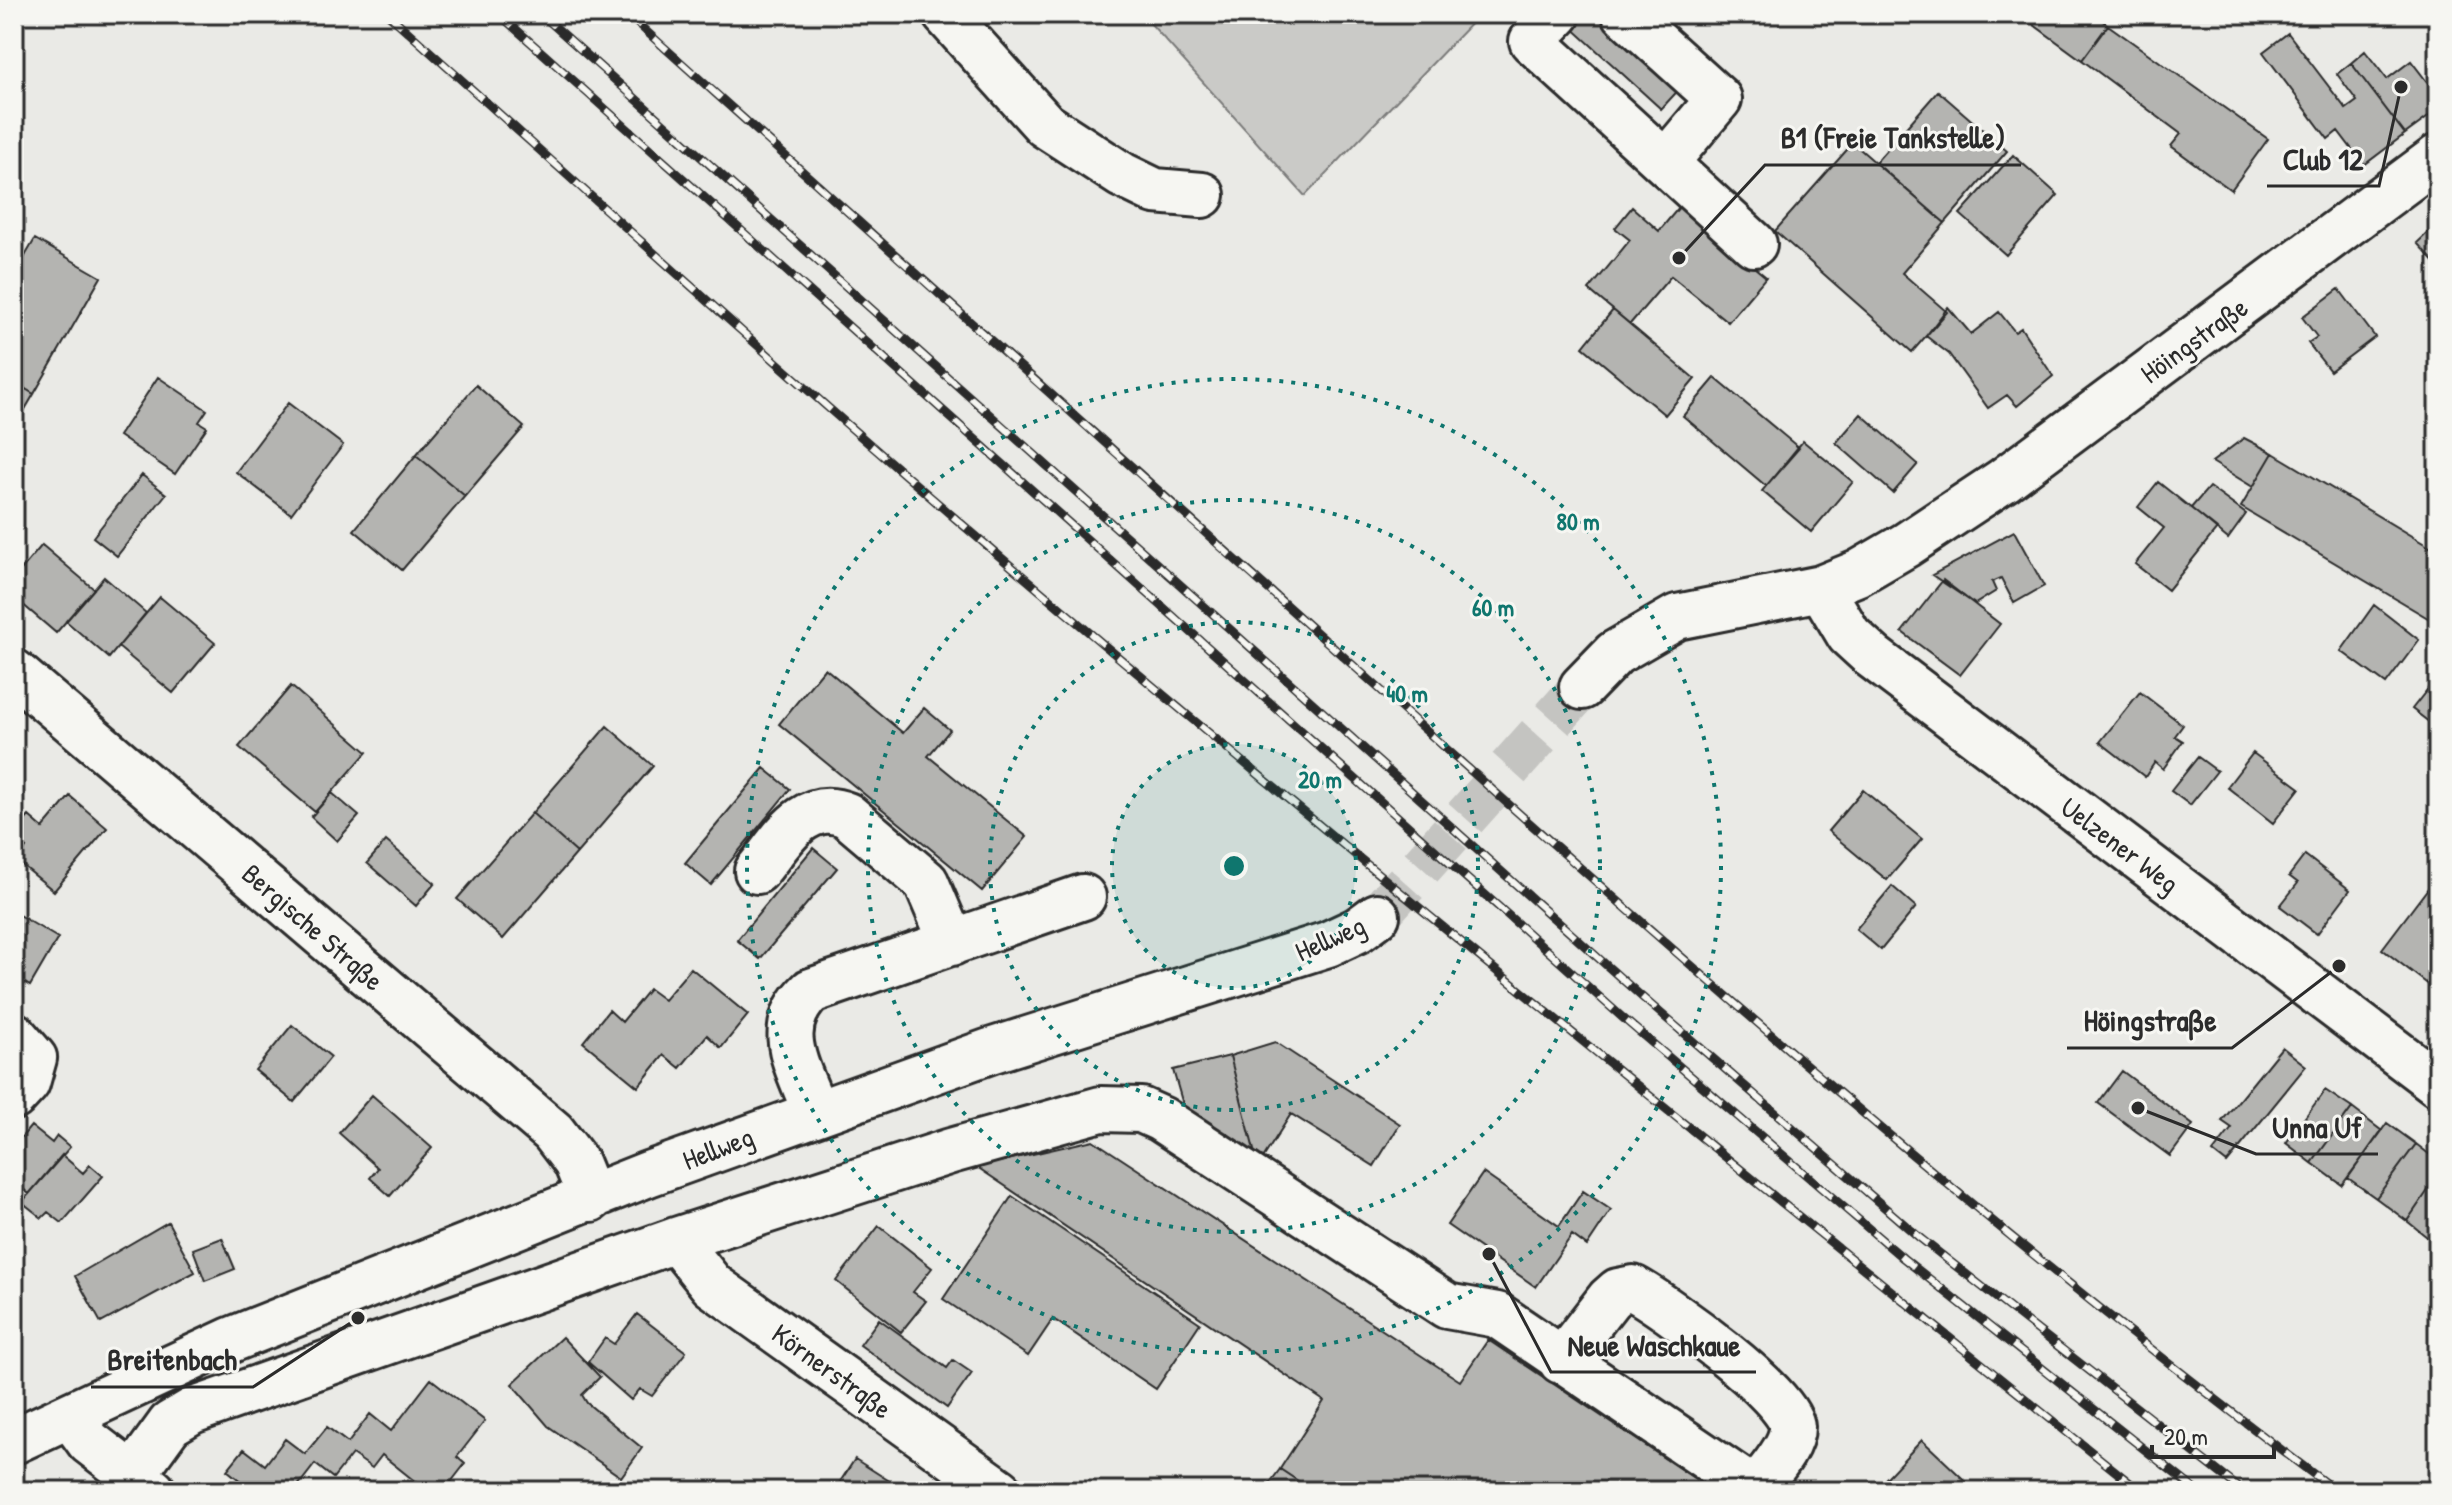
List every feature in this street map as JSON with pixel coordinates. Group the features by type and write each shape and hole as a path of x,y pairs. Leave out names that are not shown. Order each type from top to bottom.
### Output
{"street":[{"path":"945,14 1045,125 1122,175 1155,191 1202,195"},
{"path":"1558,14 1532,41 1754,244"},
{"path":"1625,14 1719,99 1666,162"},
{"name":"Höingstraße","path":"1821,588 1906,545 2004,480 2438,157"},
{"path":"1582,687 1615,653 1677,617 1821,588"},
{"name":"Uelzener Weg","path":"1821,588 1849,635 1873,657 2438,1084"},
{"name":"Bergische Straße","path":"14,672 553,1132 576,1162 591,1199"},
{"path":"757,871 803,815 833,809 847,815 926,882 952,943"},
{"path":"815,1112 789,1039 790,1019 797,1005 811,991 1083,897"},
{"name":"Hellweg","path":"14,1441 231,1340 815,1112 990,1051 1328,944 1358,930 1377,916"},
{"path":"14,1035 34,1058 27,1083 14,1097"},
{"path":"71,1417 89,1442 143,1483 170,1424 192,1411 676,1240 951,1151 1101,1109 1141,1110 1161,1119 1447,1306 1497,1315 1561,1361 1756,1490 1786,1446 1792,1429 1789,1413 1742,1368 1669,1310 1633,1288 1618,1291 1561,1361"},
{"name":"Körnerstraße","path":"676,1240 712,1285 1000,1491"}],"shaded area":[{"path":"1142,14 1480,14 1305,196"}],"building":[{"path":"1580,14 1607,14 1684,84 1661,109 1570,26"},
{"path":"2019,14 2094,14 2108,25 2082,60"},
{"path":"2108,25 2268,139 2231,190 2171,146 2181,134 2082,60"},
{"path":"2288,33 2346,109 2357,101 2337,74 2351,63 2405,134 2364,165 2338,131 2328,139 2263,52"},
{"path":"2365,51 2387,79 2411,61 2438,96 2438,110 2405,134 2351,63"},
{"path":"1938,91 2007,151 1945,223 1875,163"},
{"path":"1853,143 1945,223 1902,273 1947,312 1912,352 1775,231"},
{"path":"2013,155 2058,195 2006,255 1960,214"},
{"path":"1680,206 1766,277 1728,322 1671,276 1630,324 1589,290 1630,240 1615,228 1632,207 1659,231"},
{"path":"2438,223 2438,266 2417,243"},
{"path":"35,239 101,277 34,394 14,382 14,275"},
{"path":"2339,289 2375,337 2330,371 2308,343 2317,337 2302,317"},
{"path":"1948,307 1971,334 1999,312 2015,332 2021,328 2053,376 2017,406 2007,395 1988,408 1949,354 1926,336"},
{"path":"1613,310 1695,379 1665,415 1583,347"},
{"path":"158,377 207,410 199,422 207,427 175,474 119,436"},
{"path":"1715,378 1799,448 1766,486 1683,416"},
{"path":"14,382 34,394 14,428"},
{"path":"476,385 524,427 465,496 416,455"},
{"path":"288,403 343,445 291,514 236,472"},
{"path":"1861,414 1918,464 1893,493 1836,443"},
{"path":"2244,438 2273,453 2253,487 2212,462"},
{"path":"1803,441 1853,482 1811,532 1762,491"},
{"path":"2273,453 2438,552 2438,624 2241,507"},
{"path":"416,455 465,496 402,570 354,530"},
{"path":"142,475 166,494 117,556 93,537"},
{"path":"2158,482 2217,529 2168,590 2135,564 2164,528 2138,507"},
{"path":"2209,487 2246,514 2228,539 2191,508"},
{"path":"2014,531 2044,586 2014,603 2001,578 1992,582 1996,591 1975,604 1932,575"},
{"path":"42,545 94,589 56,633 14,597 14,578"},
{"path":"104,577 146,613 109,658 66,621"},
{"path":"1943,580 2000,624 1960,675 1902,632"},
{"path":"160,597 215,643 173,693 118,647"},
{"path":"2374,605 2419,640 2386,684 2341,651"},
{"path":"825,668 903,733 924,708 950,730 928,756 1027,837 982,891 779,724"},
{"path":"2438,676 2438,729 2412,709"},
{"path":"291,686 367,752 315,812 239,747"},
{"path":"2140,692 2183,725 2175,736 2183,741 2163,769 2155,762 2145,777 2100,742"},
{"path":"607,726 653,766 577,853 532,813"},
{"path":"2253,753 2300,788 2273,823 2227,787"},
{"path":"2198,757 2217,771 2190,805 2171,791"},
{"path":"764,768 790,789 711,885 685,863"},
{"path":"1863,790 1922,839 1887,880 1828,831"},
{"path":"332,793 359,816 337,841 311,817"},
{"path":"70,796 107,828 54,891 16,860 26,848 14,838 14,833 29,816 43,828"},
{"path":"532,813 577,853 503,939 457,899"},
{"path":"386,841 435,883 416,906 367,863"},
{"path":"813,848 837,868 760,959 737,940"},
{"path":"2305,855 2350,890 2317,934 2280,906 2298,883 2289,876"},
{"path":"2438,875 2438,992 2382,949"},
{"path":"1892,886 1916,907 1881,950 1856,929"},
{"path":"17,914 58,938 30,986 14,976 14,919"},
{"path":"691,968 748,1015 721,1048 707,1035 680,1068 664,1055 638,1087 583,1042 609,1010 622,1022 649,989 664,1000"},
{"path":"292,1025 331,1057 294,1102 255,1070"},
{"path":"1275,1042 1400,1124 1374,1166 1291,1114 1258,1166 1230,1056"},
{"path":"2282,1047 2306,1066 2227,1163 2213,1152 2232,1128 2222,1121"},
{"path":"1230,1056 1258,1166 1186,1115 1173,1070"},
{"path":"2122,1071 2193,1125 2170,1156 2098,1103"},
{"path":"2325,1090 2352,1108 2312,1163 2286,1143"},
{"path":"372,1095 432,1148 390,1196 370,1178 378,1168 339,1133"},
{"path":"2352,1108 2382,1131 2342,1185 2312,1163"},
{"path":"2387,1123 2416,1144 2376,1198 2348,1178"},
{"path":"31,1126 52,1143 57,1136 70,1147 29,1194 14,1181 14,1146"},
{"path":"1093,1140 1460,1381 1488,1340 1713,1491 1313,1491 1280,1469 1324,1401 977,1167"},
{"path":"2416,1144 2438,1161 2438,1176 2407,1221 2376,1198"},
{"path":"62,1155 83,1173 90,1165 103,1176 62,1223 48,1212 42,1218 22,1202"},
{"path":"1483,1173 1559,1226 1583,1191 1611,1210 1587,1246 1572,1235 1536,1287 1447,1225"},
{"path":"2438,1176 2438,1244 2437,1245 2407,1221"},
{"path":"1012,1196 1200,1323 1156,1389 1053,1319 1028,1356 943,1299"},
{"path":"168,1222 195,1272 101,1323 75,1276"},
{"path":"879,1226 932,1268 913,1292 926,1301 901,1332 836,1281"},
{"path":"222,1238 235,1269 205,1281 193,1249"},
{"path":"637,1314 686,1352 652,1396 640,1389 631,1400 588,1362 605,1338 614,1344"},
{"path":"879,1319 947,1368 953,1360 972,1373 947,1408 860,1345"},
{"path":"562,1337 600,1377 582,1395 587,1403 642,1448 621,1477 548,1426 512,1384"},
{"path":"431,1379 485,1421 457,1457 465,1464 444,1491 427,1491 382,1455 372,1468 352,1454 333,1478 315,1464 294,1491 253,1491 227,1470 244,1449 265,1465 285,1439 305,1454 327,1427 348,1443 370,1414 391,1431"},
{"path":"1922,1440 1976,1491 1874,1491"},
{"path":"855,1459 905,1491 834,1491"},
{"path":"1280,1469 1313,1491 1264,1491"}],"tunnel":[{"path":"1377,916 1582,687"}],"railway":[{"path":"388,14 813,394 1102,643 1544,1010 2140,1491"},
{"path":"499,14 1623,1018 1903,1258 2197,1491"},
{"path":"541,14 1642,997 1920,1238 2243,1491"},
{"path":"627,14 1473,773 1714,985 1958,1193 2208,1394 2336,1491"}],"place":[{"name":"Club 12","path":"2401,87"},
{"name":"B1 (Freie Tankstelle)","path":"1679,258"},
{"name":"Höingstraße","path":"2339,966"},
{"name":"Unna Uf","path":"2138,1108"},
{"name":"Neue Waschkaue","path":"1489,1254"},
{"name":"Breitenbach","path":"358,1318"}]}
